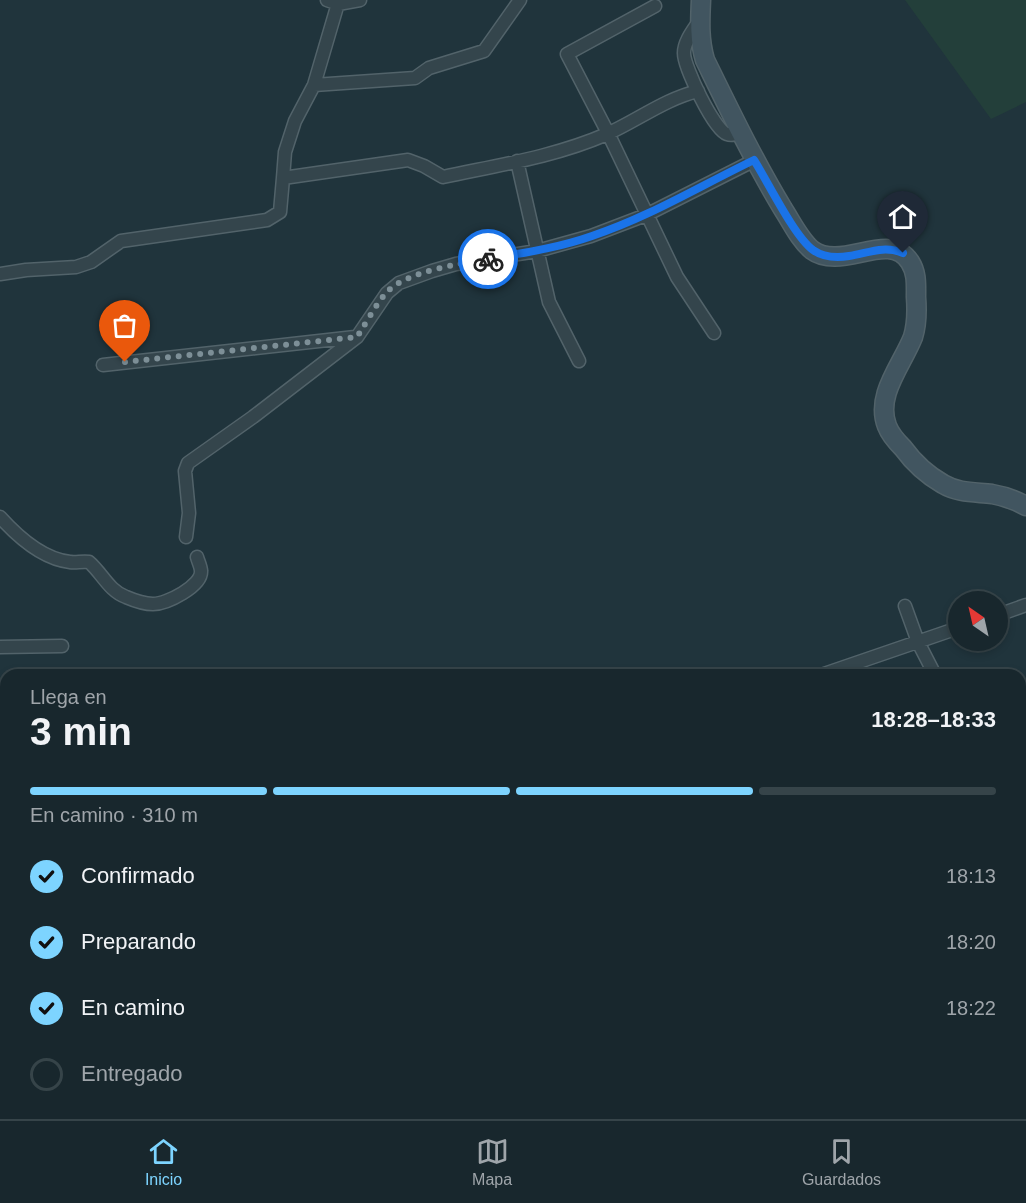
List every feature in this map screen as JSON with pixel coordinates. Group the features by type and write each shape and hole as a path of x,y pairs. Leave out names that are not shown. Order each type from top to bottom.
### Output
{"main road":[{"path":"701,0 701,47 705,60 754,160 799,234 812,249 822,255 837,257 893,249 903,253 913,268 916,277 916,323 913,337 885,400 884,413 887,428 914,462 946,486 962,491 1004,496 1026,506"}],"street":[{"path":"0,274 76,267 91,262 120,241 267,220 280,212 285,152 295,121 314,85 335,1 360,0"},
{"path":"314,85 415,78 429,68 484,51 520,0"},
{"path":"655,6 567,54 608,133 677,277 714,333"},
{"path":"700,19 687,39 683,52 690,74 723,132 730,135 740,132"},
{"path":"283,178 408,160 443,177 555,154 608,133 680,95 698,91"},
{"path":"186,537 189,513 185,471 188,463 254,417 357,337 387,293 399,283 456,264 537,251 591,237 646,214 754,160"},
{"path":"517,161 549,302 579,361"},
{"path":"103,364 357,337"},
{"path":"0,518 21,540 40,551 70,562 89,562 96,567 114,591 126,597 155,604 183,594 200,578 201,570 196,557"},
{"path":"1008,611 1026,605"},
{"path":"905,606 918,642 932,669"},
{"path":"839,669 948,632"},
{"path":"0,647 62,646"}],"green space":[{"path":"905,0 1026,0 1026,102 991,119"}],"way so far":[{"path":"125,362 357,337 387,293 399,283 456,264 488,259"}],"route":[{"path":"488,259 537,251 591,237 646,214 754,160 799,234 812,249 822,255 837,257 881,249 893,249 903,253"}]}
